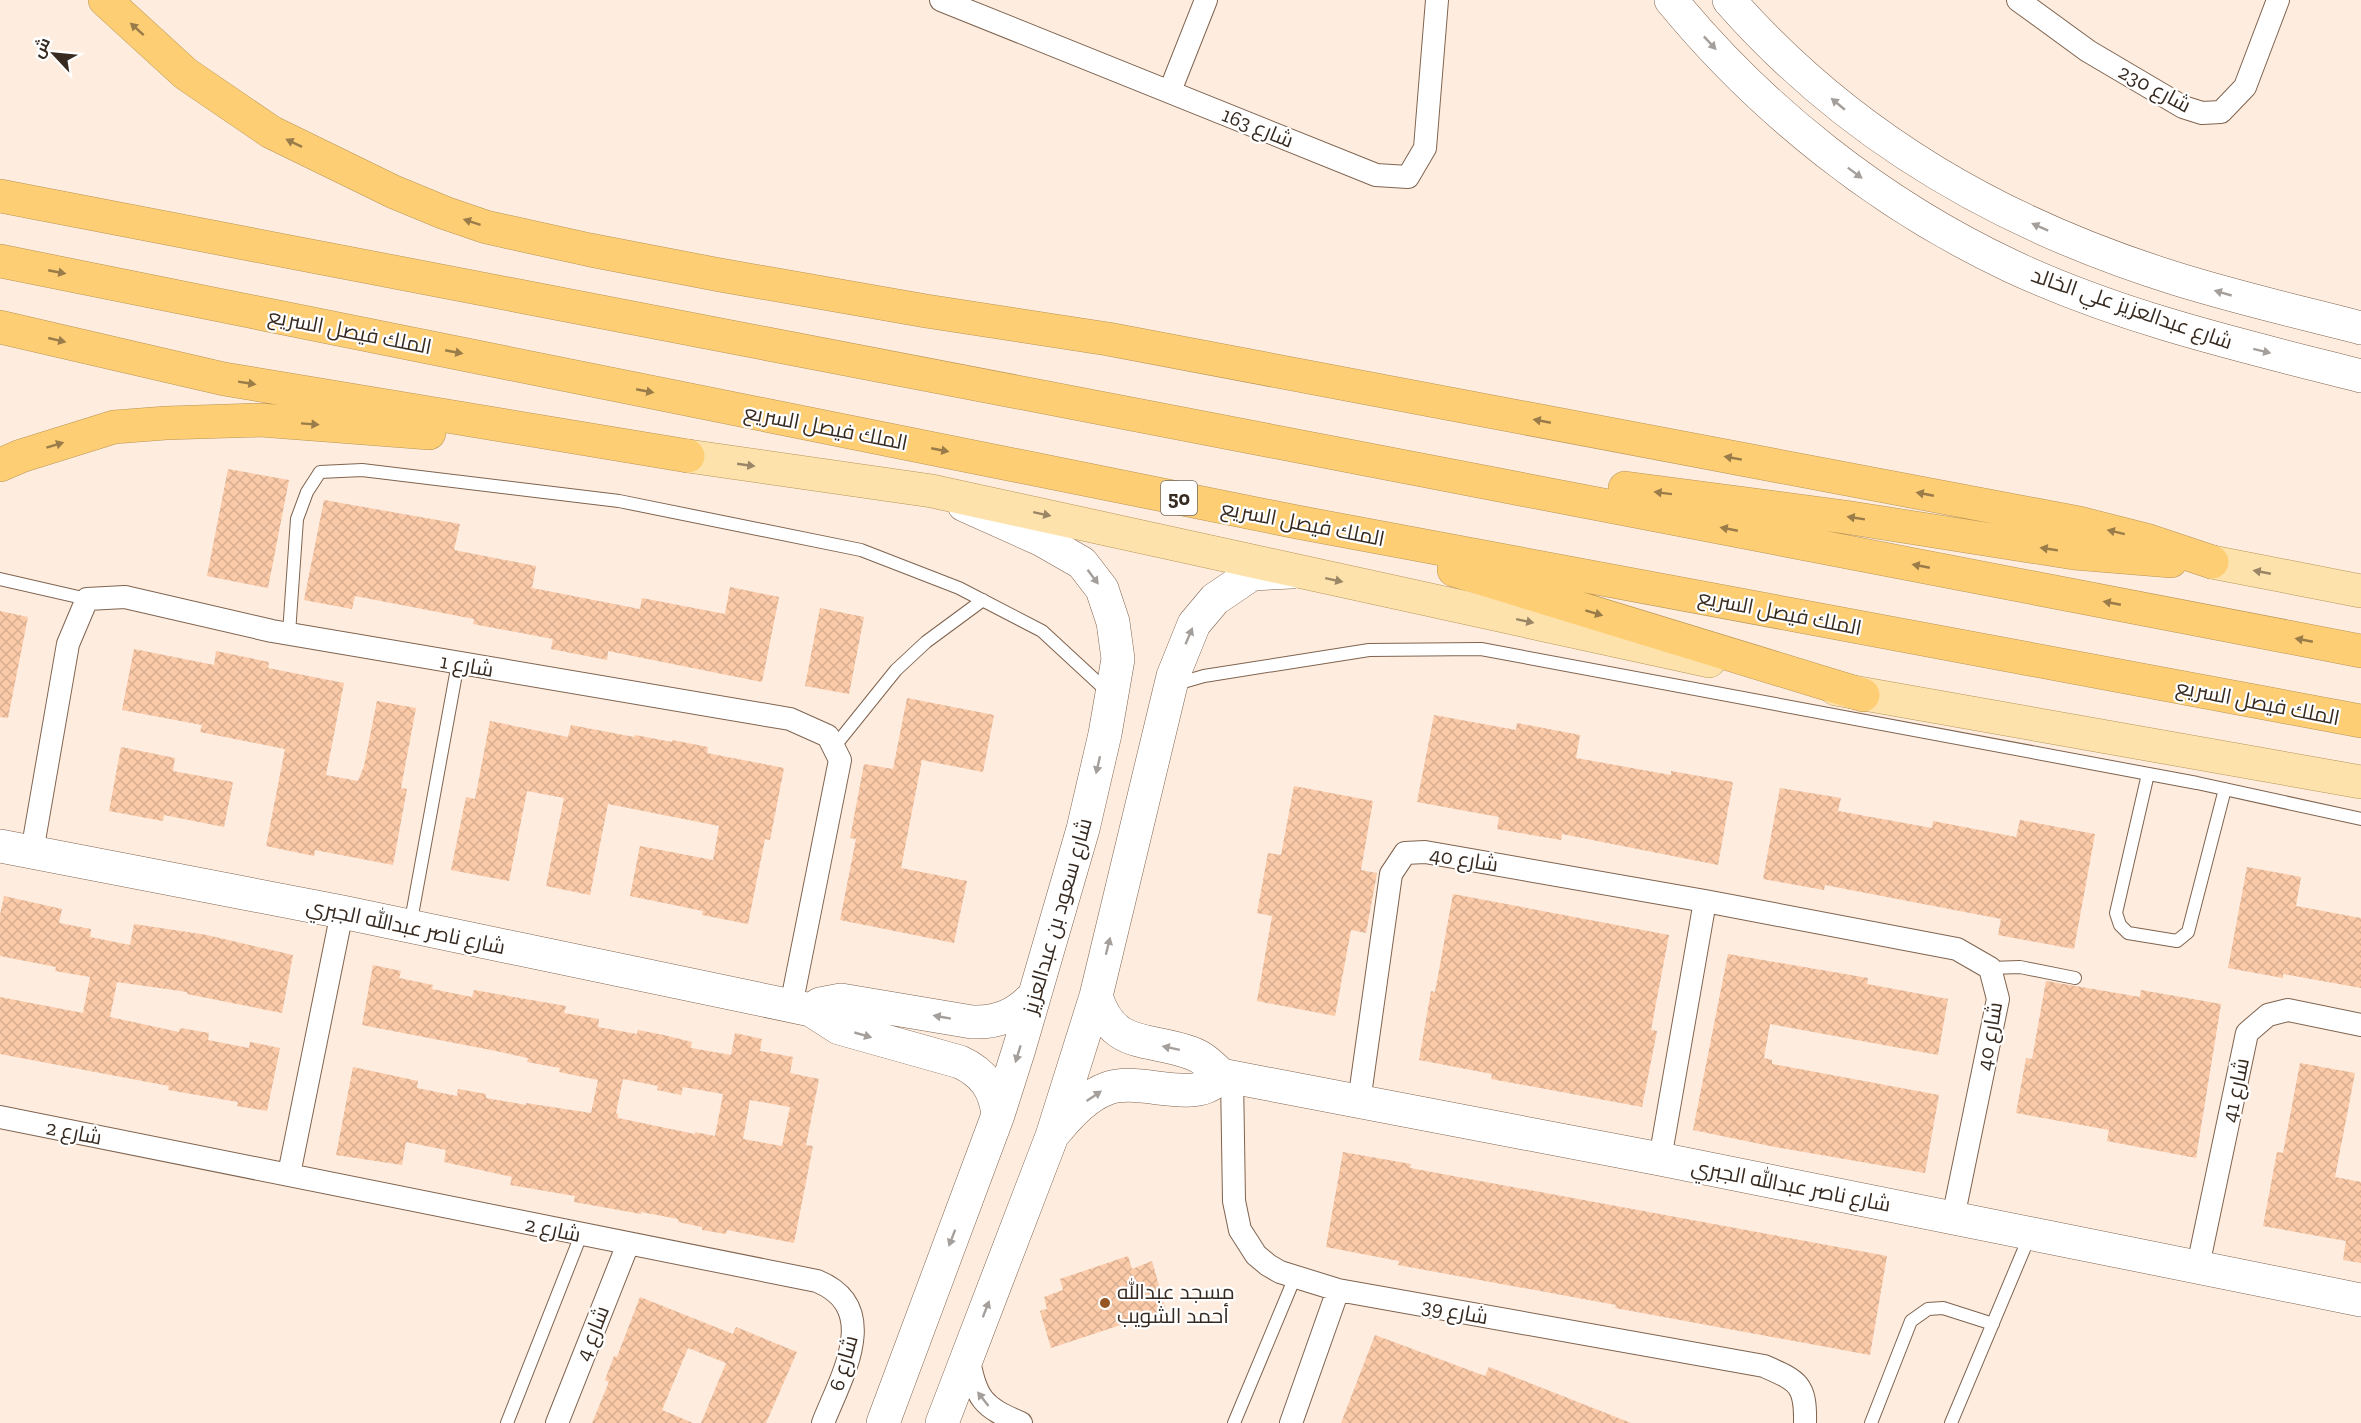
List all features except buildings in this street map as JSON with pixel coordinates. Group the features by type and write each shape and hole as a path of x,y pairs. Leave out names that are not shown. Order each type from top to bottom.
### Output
{"highway":[{"path":"105,0 186,74 271,132 394,192 486,227 720,275 926,311 1108,339 2068,521 2146,540 2212,562"},
{"path":"0,196 2361,651"},
{"name":"الملك فيصل السريع","path":"0,261 1297,522 2361,721"},
{"path":"0,327 224,379 688,456"},
{"path":"0,465 21,456 114,427 260,420 688,456"},
{"path":"1459,476 1558,479 1845,517 2074,553 2166,561 2212,562"},
{"path":"1297,522 1863,695"}],"main road":[{"path":"688,456 932,491 1863,695 2361,782"},
{"path":"2212,562 2361,591"}],"street":[{"name":"شارع 163","path":"941,0 992,9 1170,92 1376,175 1408,177 1425,148 1437,0"},
{"path":"1170,92 1206,0"},
{"name":"شارع عبدالعزيز علي الخالد","path":"1671,0 1710,45 1822,148 1896,202 1972,247 2060,286 2156,321 2222,341 2361,376"},
{"name":"شارع عبدالعزيز علي الخالد","path":"1729,0 1776,50 1846,111 1882,138 1958,188 2033,224 2122,261 2228,294 2361,328"},
{"name":"شارع 230","path":"2018,0 2088,51 2183,107 2202,113 2221,112 2245,87 2277,0"},
{"name":"شارع سعود بن عبدالعزيز","path":"883,1423 998,1115 1083,829 1118,659 1113,622 1102,589 1082,563 1042,540 932,491"},
{"path":"942,1423 1052,1136 1096,996 1170,686 1194,624 1215,599 1252,574 1295,572"},
{"name":"شارع 1","path":"87,600 125,597 289,633 790,719 828,736 834,747"},
{"path":"32,852 68,644 87,600"},
{"path":"834,747 840,760 801,1008 841,1000 972,1022 986,1022 1013,1014 1034,996"},
{"path":"1083,829 1098,819 1117,820 1125,826 1134,843"},
{"name":"شارع ناصر عبدالله الجبري","path":"0,846 342,912 801,1008 839,1028 960,1062 973,1068 992,1088 997,1102 998,1115"},
{"name":"شارع 40","path":"1359,1102 1391,874 1405,853 1425,852 1705,901 1957,949 1990,968 1998,999 1953,1218"},
{"path":"1660,1160 1705,901"},
{"path":"289,1174 342,912"},
{"name":"شارع ناصر عبدالله الجبري","path":"1096,996 1106,1020 1123,1035 1132,1040 1191,1053 1226,1076 2361,1300"},
{"name":"شارع 41","path":"2198,1266 2247,1033 2268,1015 2288,1010 2361,1025"},
{"path":"1052,1136 1074,1111 1105,1089 1125,1084 1197,1090 1211,1086 1226,1076"},
{"name":"شارع 39","path":"1226,1076 1234,1201 1240,1230 1256,1255 1274,1269 1338,1290 1764,1366 1793,1378 1805,1401 1805,1423"},
{"name":"شارع 2","path":"0,1117 817,1281"},
{"name":"شارع 4","path":"557,1423 628,1244"},
{"name":"شارع 6","path":"817,1281 835,1291 842,1298 852,1316 854,1326 852,1346 823,1423"},
{"path":"1291,1423 1338,1290"},
{"path":"968,1357 974,1384 980,1398 991,1408 1021,1423"}],"lane":[{"path":"289,633 297,519 307,492 320,472 362,470 619,501 861,550 958,588 1042,631 1112,696"},
{"path":"0,579 87,600"},
{"path":"834,747 896,670 926,642 983,600"},
{"path":"1170,686 1204,676 1370,650 1481,649 2148,774 2361,819"},
{"path":"410,927 458,663"},
{"path":"2148,774 2116,912 2120,925 2128,933 2177,941 2188,932 2225,789"},
{"path":"1990,968 2020,967 2075,978"},
{"path":"1951,1423 2031,1234"},
{"path":"507,1423 581,1235"},
{"path":"1233,1423 1295,1277"},
{"path":"1871,1423 1911,1322 1928,1309 1943,1308 1993,1324"}],"place":[{"name":"مسجد عبدالله أحمد الشويب","path":"1105,1303"}]}
